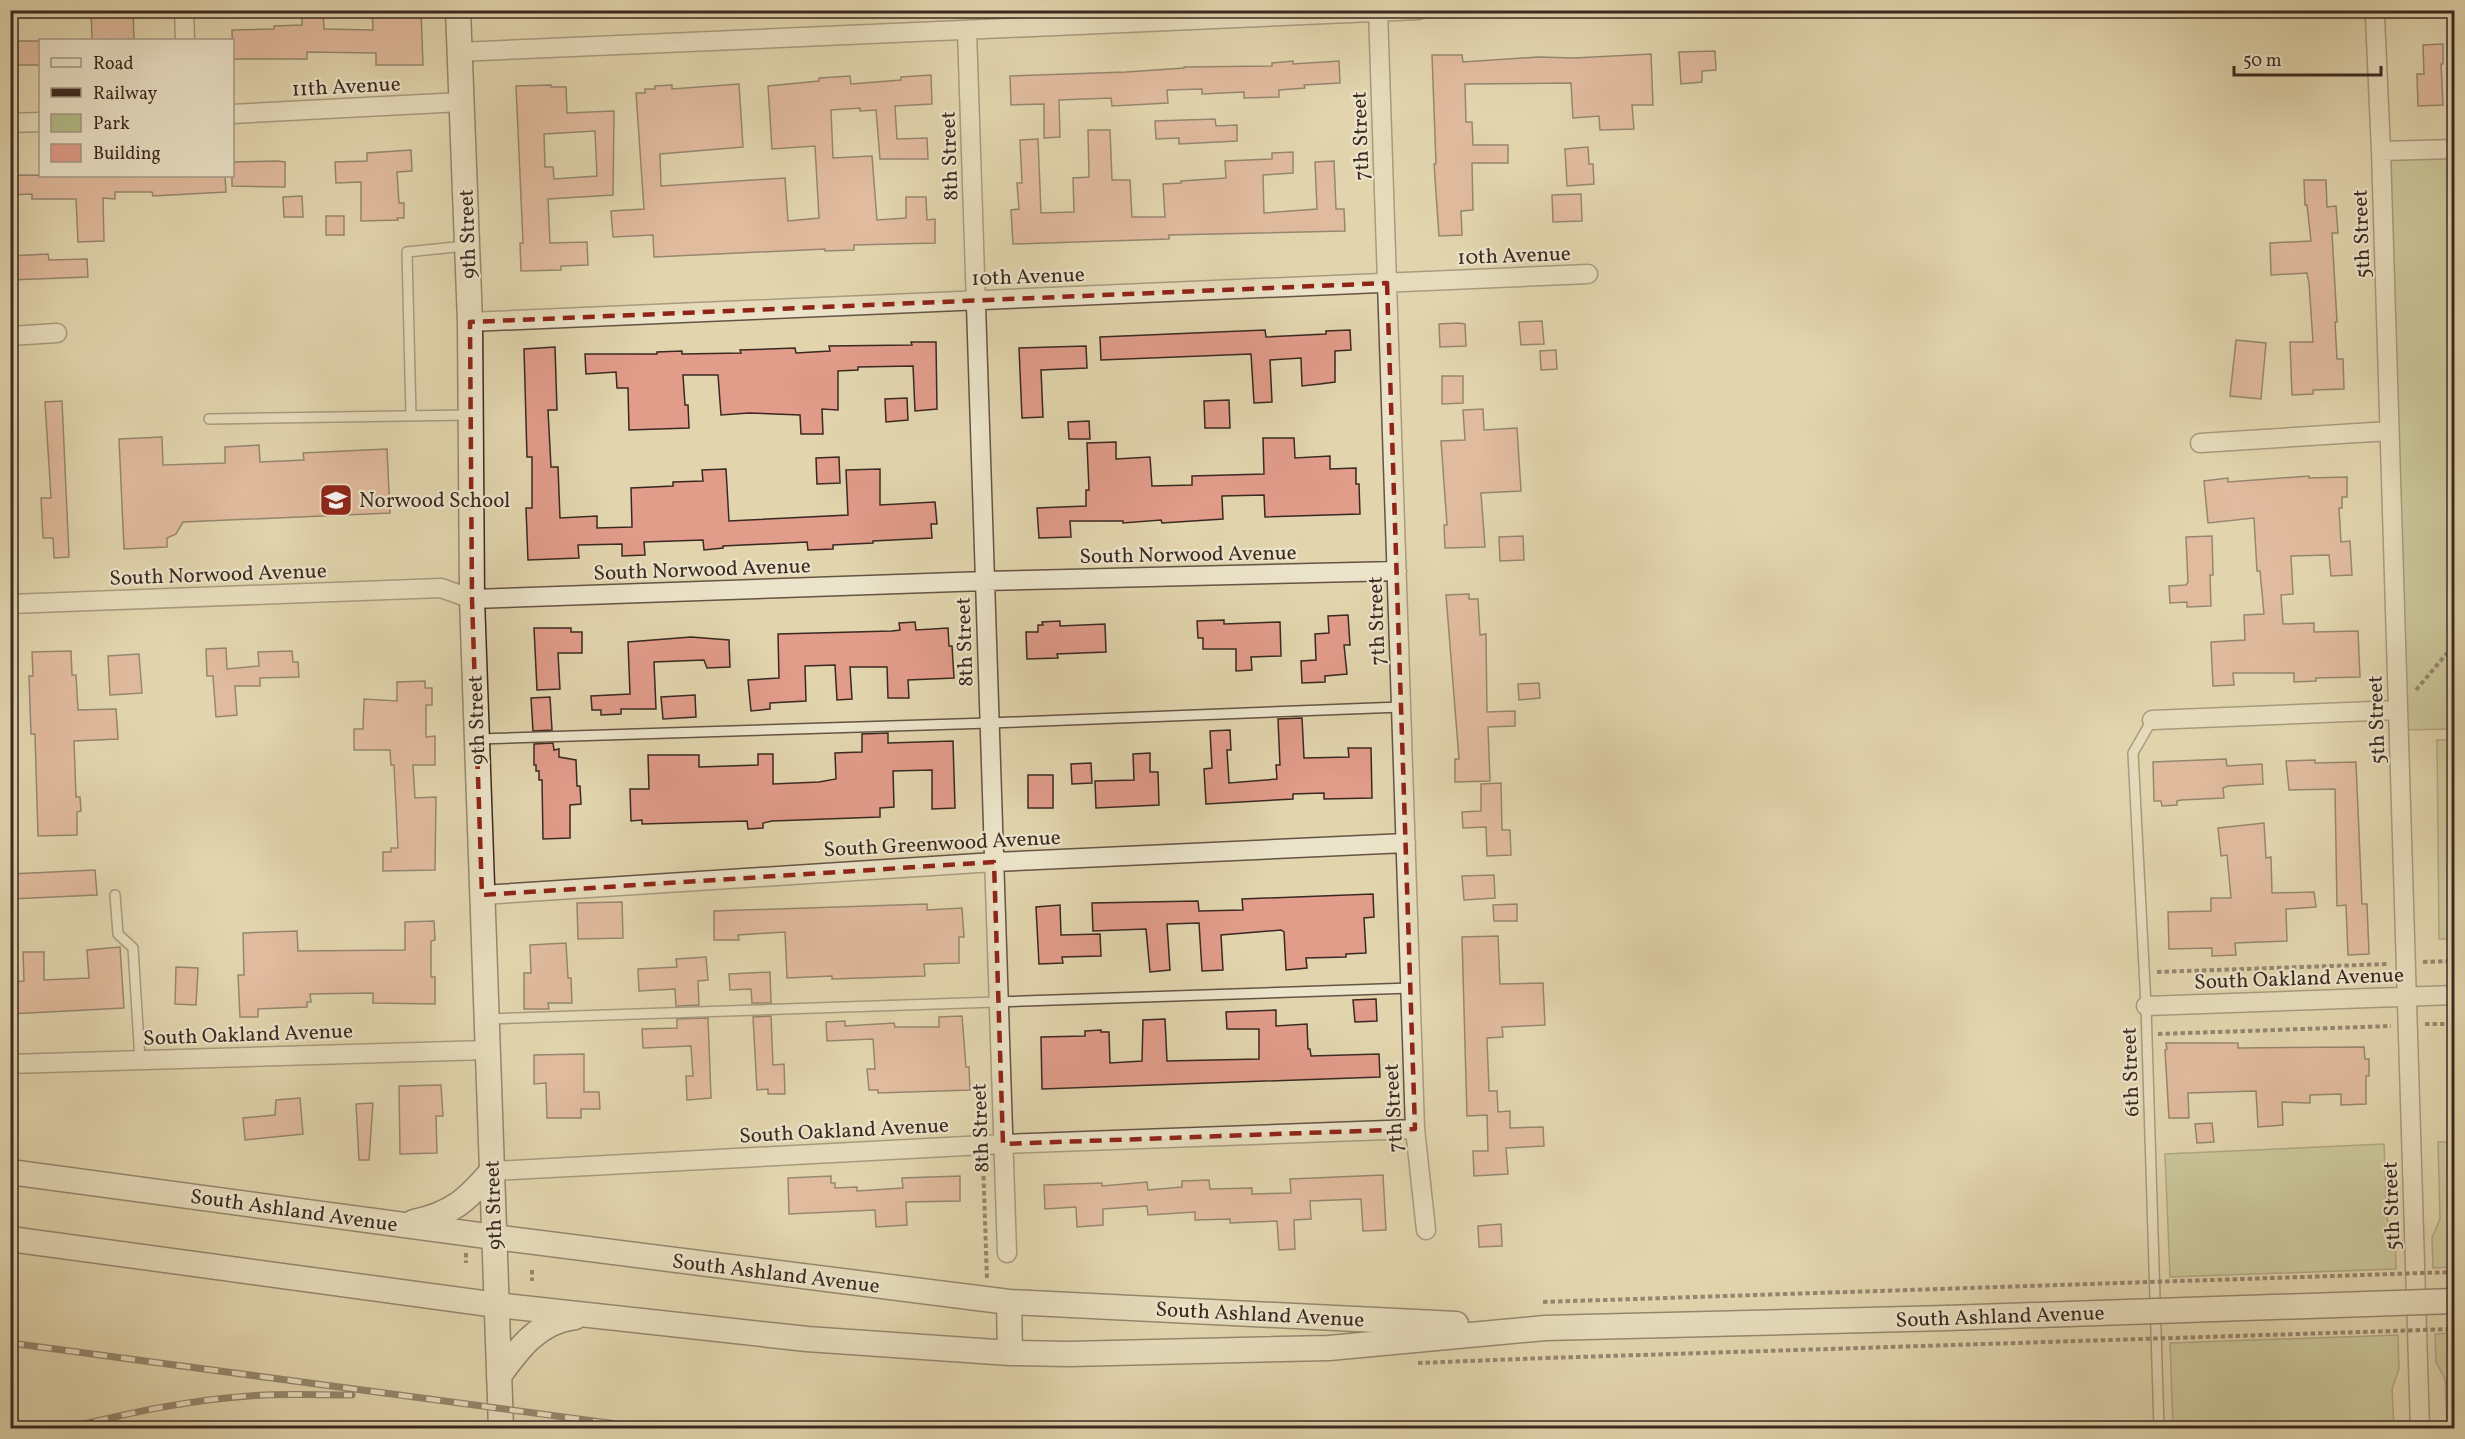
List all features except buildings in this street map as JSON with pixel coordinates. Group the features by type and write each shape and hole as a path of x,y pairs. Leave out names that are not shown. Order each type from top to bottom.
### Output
{"main road":[{"name":"9th Street","path":"458,10 470,322 472,599 501,1428"},
{"path":"403,1225 432,1218 455,1208 492,1171"},
{"name":"South Ashland Avenue","path":"10,1172 494,1237 1009,1302 1545,1328"},
{"name":"South Ashland Avenue","path":"10,1239 496,1305 807,1339 1010,1353 1069,1354 1329,1348 1545,1328 1947,1318 2454,1301"},
{"path":"1009,1302 1010,1353"},
{"path":"500,1376 521,1346 542,1329 564,1318 592,1315"}],"street":[{"path":"184,10 185,39"},
{"path":"459,52 1419,10"},
{"name":"5th Street","path":"2378,10 2375,17 2420,1428"},
{"name":"7th Street","path":"1378,11 1415,1129 1426,1230"},
{"name":"8th Street","path":"967,30 1007,1253"},
{"name":"11th Avenue","path":"234,114 461,102"},
{"path":"10,123 39,122"},
{"path":"2381,151 2454,149"},
{"name":"10th Avenue","path":"470,322 1588,274"},
{"path":"10,336 57,333"},
{"path":"2200,443 2389,431"},
{"name":"South Norwood Avenue","path":"10,604 441,588 472,599 985,581 1397,571"},
{"path":"2152,720 2398,710"},
{"name":"South Greenwood Avenue","path":"482,895 994,862 1406,843"},
{"name":"South Oakland Avenue","path":"2146,1006 2454,995"},
{"name":"South Oakland Avenue","path":"10,1064 488,1050"},
{"name":"South Oakland Avenue","path":"492,1171 1003,1144 1415,1129"}],"lane":[{"path":"411,416 407,252 467,246"},
{"path":"209,419 471,415"},
{"path":"477,739 1401,707"},
{"name":"6th Street","path":"2152,720 2133,753 2146,1006 2159,1428"},
{"path":"114,895 118,934 133,948 140,1060"},
{"path":"486,1019 1411,988"}],"path":[{"path":"2398,710 2439,666 2454,645"},
{"path":"2144,973 2454,962"},
{"path":"2146,1034 2454,1023"},
{"path":"983,1145 987,1283"},
{"path":"465,1252 466,1263"},
{"path":"532,1270 532,1281"},
{"path":"1543,1302 2454,1272"},
{"path":"1546,1358 2454,1329"}],"highlighted area":[{"path":"1387,283 1415,1129 1003,1144 994,862 482,895 472,599 470,322"}],"green space":[{"path":"2454,149 2454,729 2398,730 2381,151"},
{"path":"2437,740 2454,740 2454,939 2439,939"},
{"path":"2438,1142 2454,1142 2454,1267 2433,1268 2432,1238 2440,1219"},
{"path":"2384,1144 2387,1219 2395,1238 2396,1269 2170,1277 2165,1154"},
{"path":"2454,1333 2454,1428 2447,1428 2445,1379 2436,1362 2435,1334"},
{"path":"2398,1335 2399,1369 2392,1389 2394,1428 2173,1428 2170,1343"}],"railway":[{"path":"10,1343 646,1428"},
{"path":"67,1428 141,1411 215,1399 265,1395 352,1395"}],"place":[{"name":"Norwood School","path":"336,500"}]}
